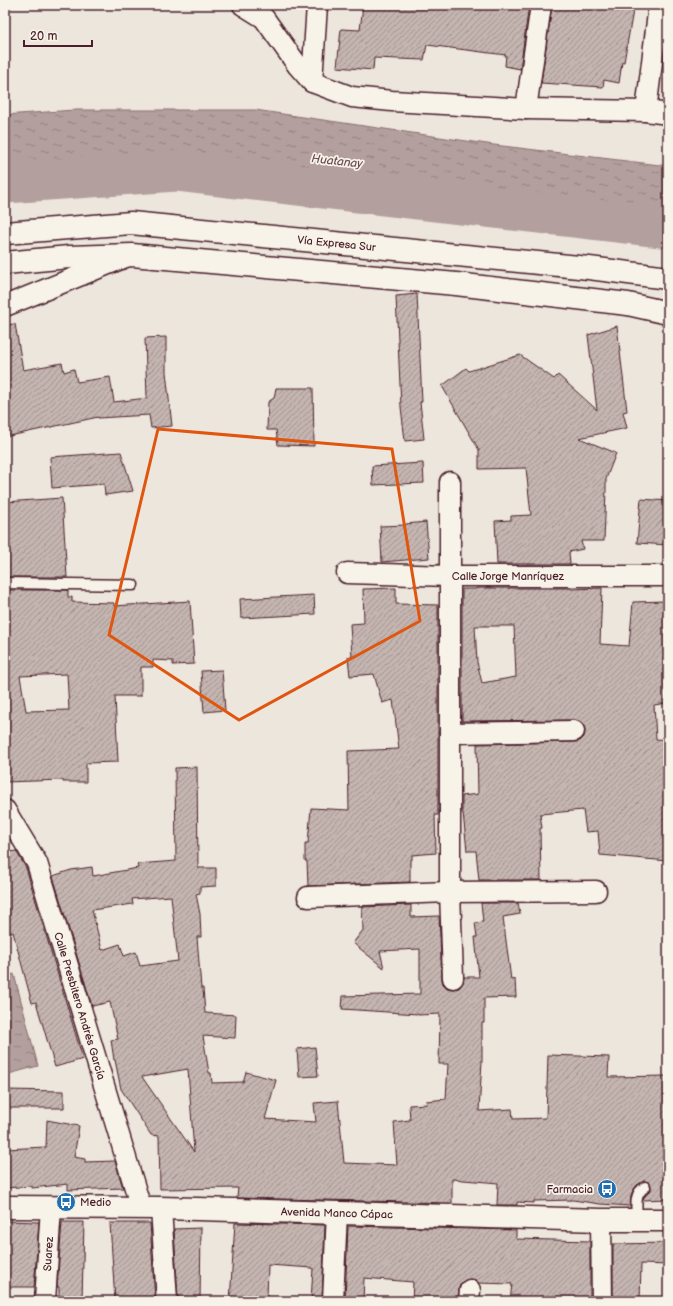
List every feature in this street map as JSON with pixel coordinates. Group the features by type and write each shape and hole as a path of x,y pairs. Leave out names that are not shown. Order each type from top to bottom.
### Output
{"main road":[{"name":"Vía Expresa Sur","path":"5,233 131,223 589,268 668,278"},
{"path":"5,263 69,257 132,255 456,284 628,304 668,313"},
{"name":"Avenida Manco Cápac","path":"5,1207 151,1208 601,1220 668,1220"}],"street":[{"path":"243,5 264,18 298,66 312,82 352,98 526,109 646,111 668,114"},
{"path":"312,82 316,5"},
{"path":"526,109 541,5"},
{"path":"646,111 659,5"},
{"path":"5,306 132,255"},
{"path":"450,482 450,892 453,978"},
{"name":"Calle Jorge Manríquez","path":"347,574 450,576 668,576"},
{"path":"450,733 574,731"},
{"name":"Calle Presbitero Andrés García","path":"5,810 37,863 151,1208 167,1301"},
{"path":"308,897 450,892 596,891"},
{"name":"Suarez","path":"45,1301 51,1207"},
{"path":"333,1301 337,1212"},
{"path":"601,1220 602,1301"}],"lane":[{"path":"5,583 133,585"},
{"path":"637,1220 637,1195 640,1190 645,1187"}],"highlighted area":[{"path":"158,429 392,449 420,621 239,720 109,635"}],"water":[{"name":"Huatanay","path":"74,110 255,110 494,145 668,166 668,228 176,171 5,183 5,115"},
{"path":"14,974 38,1066 5,1075 5,976"}],"building":[{"path":"363,5 529,5 520,69 505,66 506,55 427,45 424,60 374,58 373,70 337,67 341,29 360,30"},
{"path":"552,5 634,5 619,83 604,80 603,87 541,83"},
{"path":"417,294 422,402 420,402 424,439 405,441 401,407 396,296"},
{"path":"15,324 23,370 62,363 64,372 74,369 77,382 110,377 114,402 147,398 145,338 166,337 166,372 172,426 151,428 149,415 98,417 5,437 5,325"},
{"path":"617,326 627,411 623,412 627,428 579,438 616,453 606,479 604,541 581,541 583,549 569,552 570,564 497,564 495,521 511,520 511,516 531,515 526,468 479,469 479,450 442,386 466,368 469,371 520,355 554,379 558,375 597,410 588,335"},
{"path":"276,388 313,388 314,446 278,445 276,430 267,430 268,402 274,398"},
{"path":"121,452 133,491 105,495 104,484 52,488 50,457"},
{"path":"423,463 424,483 373,485 372,466"},
{"path":"62,498 67,577 5,577 5,502"},
{"path":"641,499 668,501 668,545 637,543"},
{"path":"426,522 429,558 382,562 380,526 406,525"},
{"path":"396,588 396,604 438,605 438,815 435,815 436,853 412,855 412,860 410,860 410,882 308,886 307,861 305,861 305,843 308,843 311,808 349,810 348,751 399,749 393,700 382,703 374,674 350,676 348,657 352,657 350,624 364,623 363,589"},
{"path":"602,588 600,644 629,646 633,602 666,601 668,620 668,703 654,705 656,739 668,740 668,861 600,855 598,831 586,832 583,810 540,814 542,828 540,829 541,880 479,880 476,851 467,851 462,813 462,796 478,794 477,744 574,742 580,741 584,737 585,731 584,725 579,721 574,720 462,721 462,589","holes":["475,626 514,626 516,677 482,683 477,662"]},
{"path":"5,590 68,590 68,597 72,597 72,602 114,603 114,606 190,601 194,664 173,665 173,661 153,660 153,667 141,667 141,696 115,696 118,762 86,763 86,782 63,782 63,780 5,782 5,719 8,718 5,699","holes":["67,674 69,710 26,711 20,676"]},
{"path":"314,595 315,614 241,618 240,599"},
{"path":"222,670 225,710 204,712 201,671"},
{"path":"197,767 198,868 216,868 216,886 200,887 200,893 196,894 200,914 201,937 197,937 201,988 203,988 205,1013 236,1015 235,1038 203,1036 212,1083 243,1082 246,1072 276,1080 265,1119 316,1122 314,1103 338,1101 344,1163 397,1165 394,1122 410,1120 409,1105 427,1104 426,1101 446,1099 448,1064 439,1064 440,1014 418,1015 342,1009 343,996 420,994 420,949 380,951 384,968 353,943 363,930 362,907 411,905 411,917 439,916 442,979 443,984 447,988 453,989 459,988 463,983 464,977 479,977 475,923 483,922 481,903 518,903 520,914 503,917 511,980 515,979 516,997 484,998 479,1111 512,1109 513,1119 546,1118 548,1055 609,1057 608,1077 668,1076 668,1199 643,1200 651,1190 650,1183 645,1181 637,1185 633,1190 630,1206 573,1200 534,1201 534,1203 517,1202 517,1205 497,1205 498,1183 452,1179 452,1203 237,1198 238,1188 160,1189 159,1136 151,1135 121,1089 111,1040 118,1039 110,1002 92,1006 53,876 71,870 92,867 93,876 138,868 137,864 176,861 175,768","holes":["171,896 178,961 140,966 136,952 124,956 120,944 102,950 92,910 133,904 132,899","188,1069 194,1152 142,1077"]},
{"path":"16,851 26,868 83,1059 55,1067 36,1002 32,1003 13,932 5,933 5,853"},
{"path":"315,1047 318,1076 299,1077 297,1049"},
{"path":"5,1090 64,1091 64,1108 5,1108"},
{"path":"47,1120 79,1126 74,1157 85,1159 85,1162 115,1161 123,1188 68,1190 68,1184 32,1188 32,1186 5,1188 5,1149 46,1147"},
{"path":"5,1221 39,1222 34,1287 5,1287"},
{"path":"62,1222 84,1222 82,1301 59,1301 59,1287 57,1287"},
{"path":"110,1223 150,1223 155,1301 115,1301"},
{"path":"235,1223 325,1225 322,1301 311,1301 313,1268 268,1265 267,1301 230,1301"},
{"path":"348,1226 516,1230 516,1239 590,1241 590,1301 510,1301 512,1284 478,1283 476,1280 471,1279 465,1280 460,1284 458,1301 412,1301 413,1282 364,1278 363,1301 345,1301"},
{"path":"201,1228 200,1301 178,1301 174,1229"},
{"path":"668,1243 668,1265 641,1264 640,1301 613,1301 613,1244"}],"waterway":[{"path":"5,183 176,171 668,228"}],"place":[{"name":"Farmacia","path":"607,1189"},
{"name":"Medio","path":"66,1202"}]}
